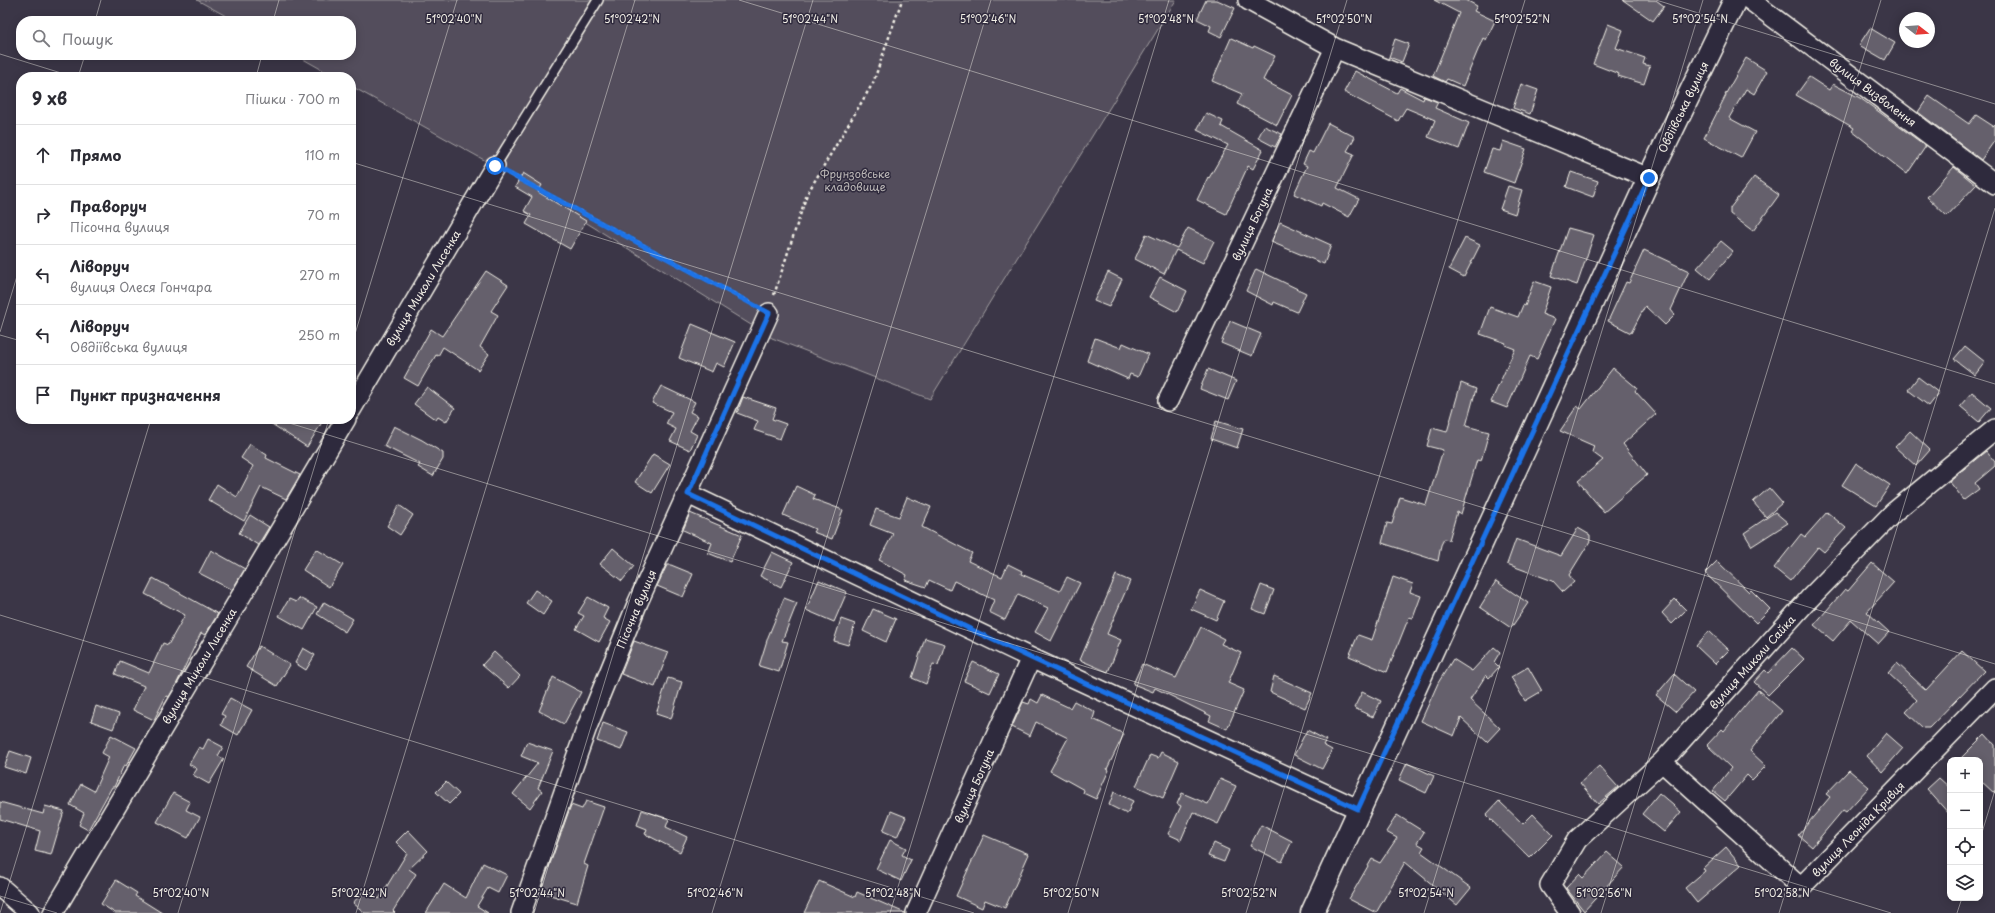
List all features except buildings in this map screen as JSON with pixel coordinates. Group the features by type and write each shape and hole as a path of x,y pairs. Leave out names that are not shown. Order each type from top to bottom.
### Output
{"main road":[{"name":"Овдіївська вулиця","path":"1312,913 1358,809 1649,178 1735,0"}],"street":[{"path":"1248,0 1335,48 1649,178"},
{"name":"вулиця Визволення","path":"1750,0 1995,184"},
{"name":"вулиця Богуна","path":"1168,401 1335,48"},
{"name":"вулиця Миколи Лисенка","path":"356,402 495,166"},
{"name":"Пісочна вулиця","path":"521,913 587,727 638,602 769,313"},
{"name":"вулиця Миколи Лисенка","path":"53,913 343,424"},
{"name":"вулиця Миколи Сайка","path":"1570,913 1550,885 1577,840 1662,762 1809,599 1894,512 1995,429"},
{"path":"688,494 1031,658 1358,809"},
{"name":"вулиця Богуна","path":"916,913 1031,658"},
{"name":"вулиця Леоніда Кривця","path":"1662,762 1801,886 1995,688"},
{"path":"0,887 30,913"}],"lane":[{"path":"495,166 598,0"}],"path":[{"path":"495,166 769,313 807,194 873,83 902,0"}],"green space":[{"name":"Фрунзовське кладовище","path":"197,0 1176,0 930,399 772,338 495,166 356,89 356,72 326,72 305,60 356,60 356,16 226,16"}],"route":[{"path":"495,166 769,313 688,494 1031,658 1358,809 1649,178"}]}
